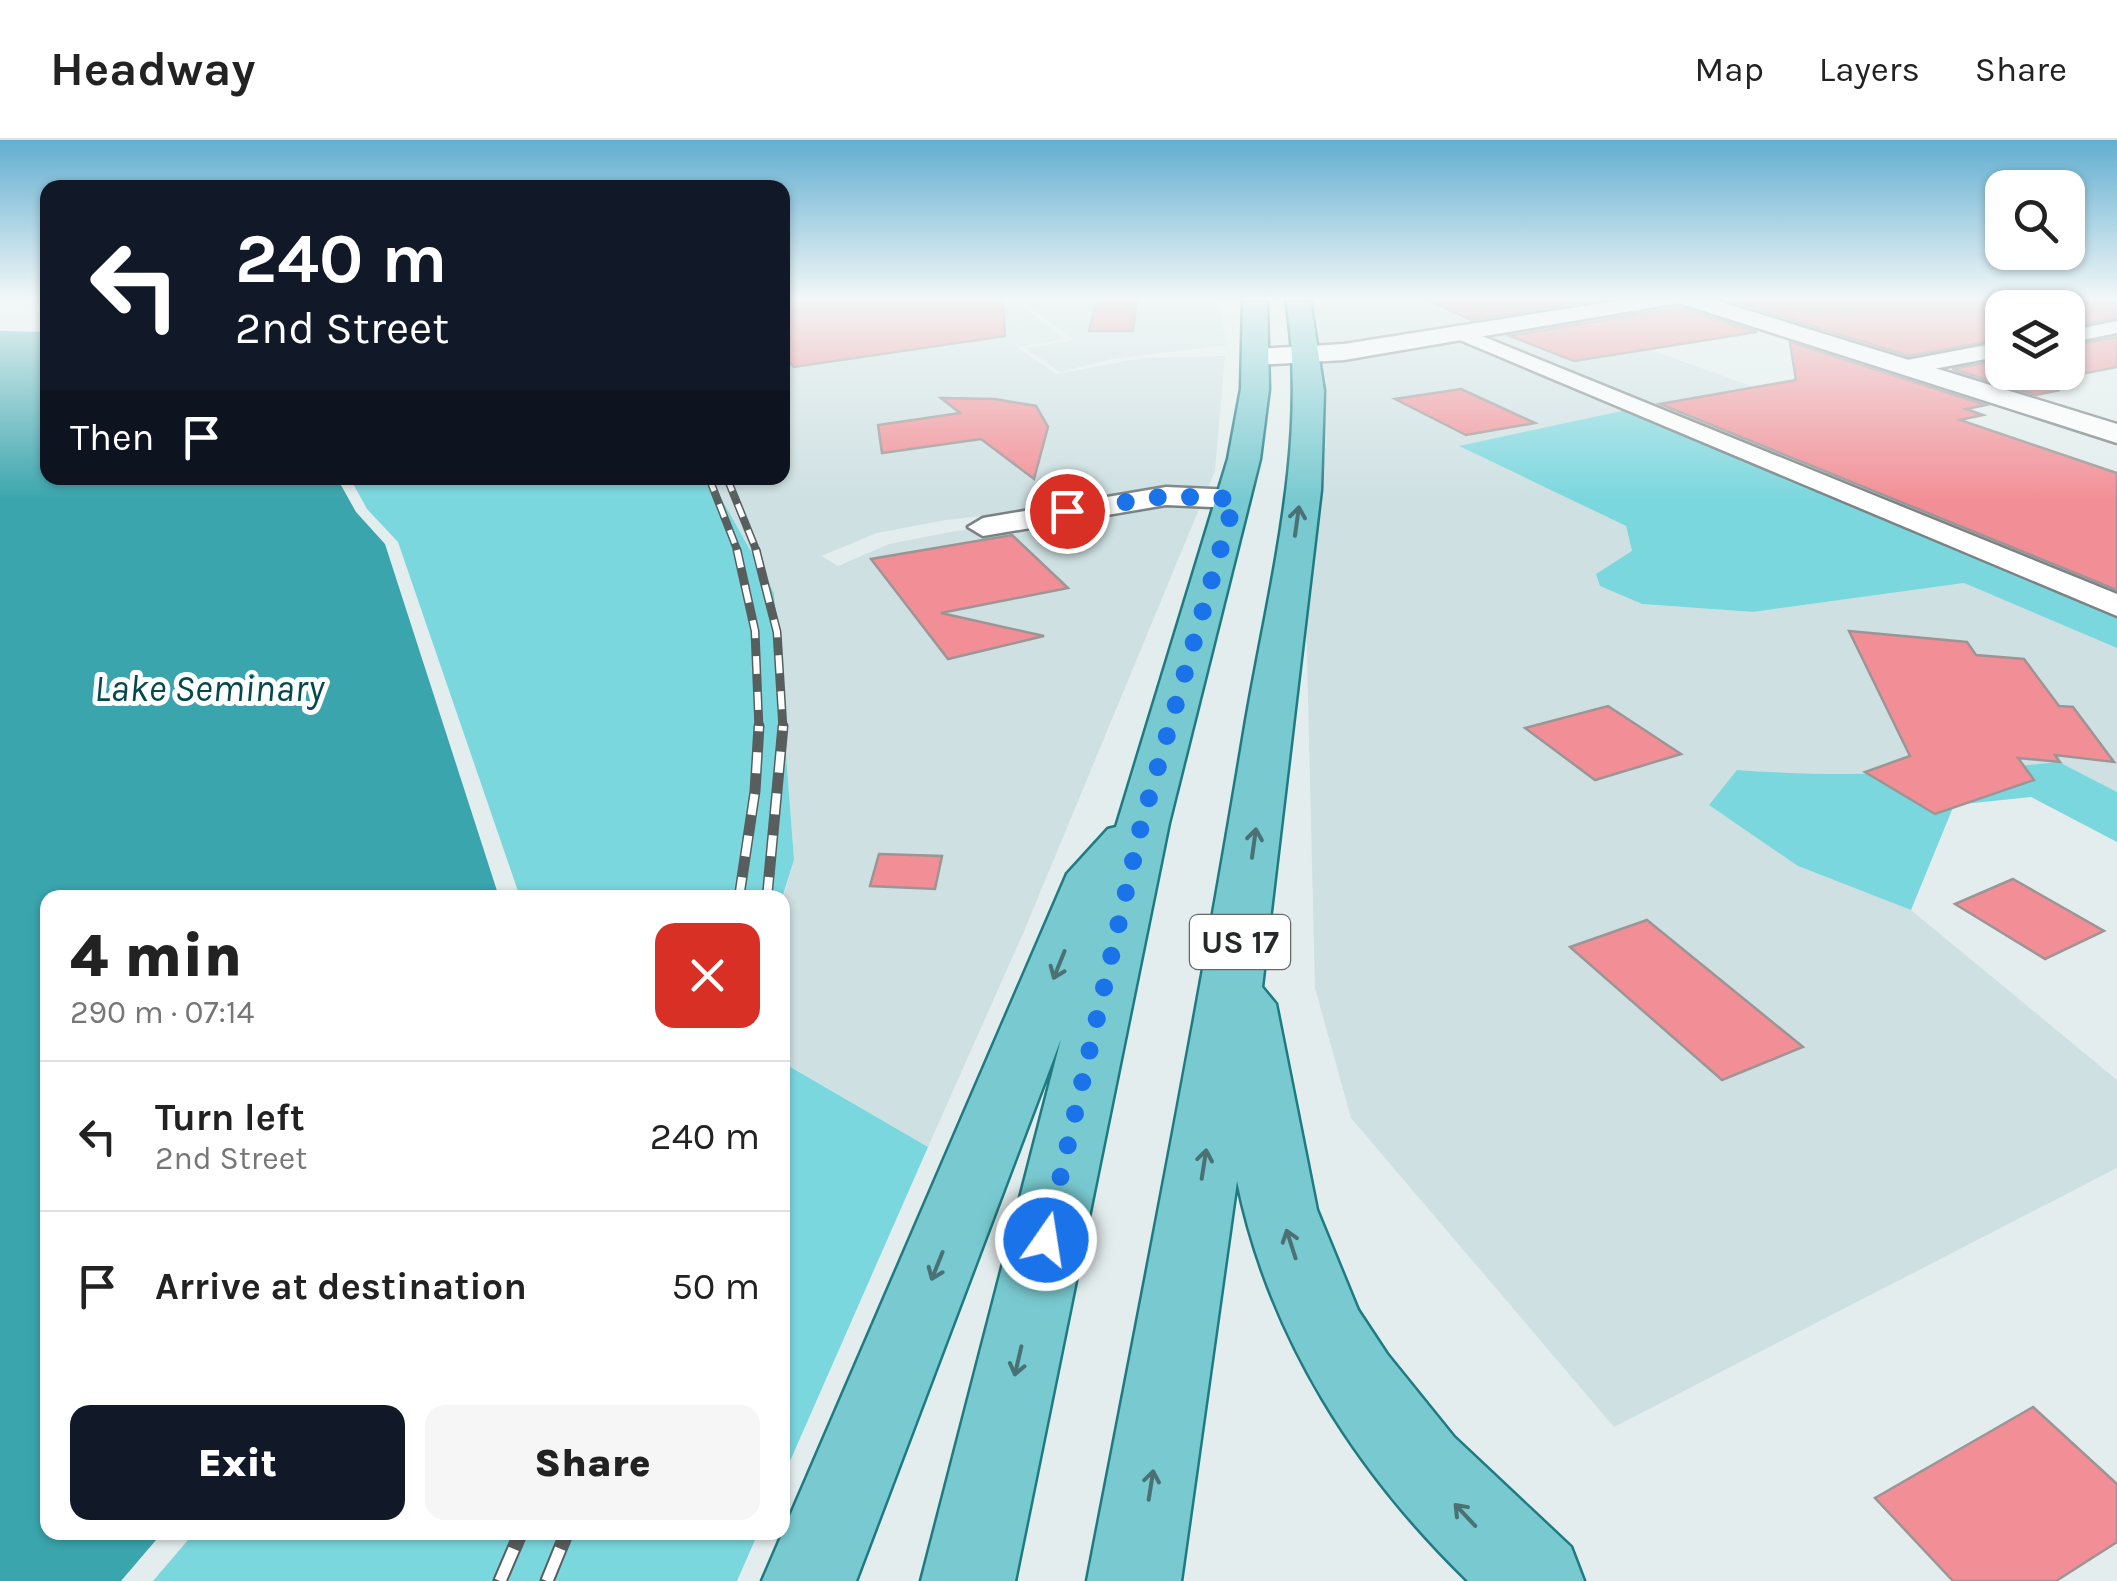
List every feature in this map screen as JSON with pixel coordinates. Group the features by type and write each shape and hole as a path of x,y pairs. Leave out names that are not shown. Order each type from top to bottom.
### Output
{"main road":[{"name":"US 17","path":"968,1581 1142,822 1235,499 1248,432 1277,366"},
{"name":"US 17","path":"1134,1581 1238,959 1306,458 1283,366"},
{"path":"810,1581 1096,874 1142,822"},
{"path":"1238,959 1273,1175 1288,1238 1310,1299 1345,1363 1405,1447 1470,1522 1537,1581"}],"street":[{"path":"1540,366 2117,606"},
{"path":"1907,367 1911,366"},
{"path":"1907,367 2117,434"},
{"path":"983,527 1166,496 1235,499"}],"shaded area":[{"path":"790,366 1045,366 1056,374 1098,366 1224,366 1215,471 1206,492 946,520 877,533 821,556 838,566 889,544 956,531 1170,502 1202,502 1025,929 928,1147 790,1066 790,890 785,890 794,860 774,593 714,485 790,485"},
{"path":"1052,366 1083,366 1060,372"},
{"path":"1318,366 1529,366 1631,409 1461,447 1626,526 1632,551 1600,586 1642,604 1753,612 1964,583 2117,648 2117,792 2059,762 1932,775 1824,777 1737,770 1798,866 1911,910 2117,1080 2117,1168 1614,1427 1351,1118 1315,988 1305,572"},
{"path":"1550,366 1696,366 2117,518 2117,599"},
{"path":"1631,409 2117,612 2117,648 1964,583 1753,612 1642,604 1600,586 1596,574 1632,551 1626,526 1459,446"},
{"path":"354,485 714,485 774,593 794,860 785,890 518,890 398,542 367,509"},
{"path":"2059,762 2117,792 2117,842 2031,797 1954,805 1911,910 1798,866 1709,805 1737,770 1898,773"},
{"path":"790,1067 928,1147 790,1461"},
{"path":"187,1540 755,1540 737,1581 153,1581"}],"water":[{"name":"Lake Seminary","path":"0,366 40,366 40,485 341,485 356,512 385,544 497,890 40,890 40,1540 156,1540 121,1581 0,1581"}],"building":[{"path":"1794,366 1865,366 1986,405 1966,409 1983,415 1960,420 2117,473 2117,590 1660,404 1796,380"},
{"path":"1985,366 1985,379 1952,369"},
{"path":"2085,366 2117,367 2085,373"},
{"path":"1461,389 1535,423 1466,435 1395,399"},
{"path":"2020,390 2060,390 2036,395"},
{"path":"941,398 995,399 1036,406 1048,427 1034,479 981,439 882,453 878,425 960,413"},
{"path":"1012,535 1068,588 941,613 1044,636 948,659 871,559"},
{"path":"1849,631 1967,642 1976,655 2024,659 2059,706 2073,707 2114,762 2055,755 2060,762 2018,758 2034,780 1935,814 1865,772 1910,756"},
{"path":"1608,706 1681,754 1595,780 1525,728"},
{"path":"879,854 942,856 935,889 870,886"},
{"path":"2013,879 2104,931 2045,959 1955,904"},
{"path":"1647,920 1803,1047 1722,1080 1570,947"},
{"path":"2033,1407 2117,1484 2117,1542 2056,1581 1953,1581 1875,1498"}],"railway":[{"path":"712,485 738,552"},
{"path":"730,485 757,552"},
{"path":"737,550 755,631 759,727"},
{"path":"756,550 777,632 783,727"},
{"path":"740,890 755,791 759,727"},
{"path":"768,890 783,727"},
{"path":"500,1581 518,1540"},
{"path":"547,1581 564,1540"}],"route":[{"path":"1046,1240 1142,822 1235,499 1166,496 1067,511"}]}
